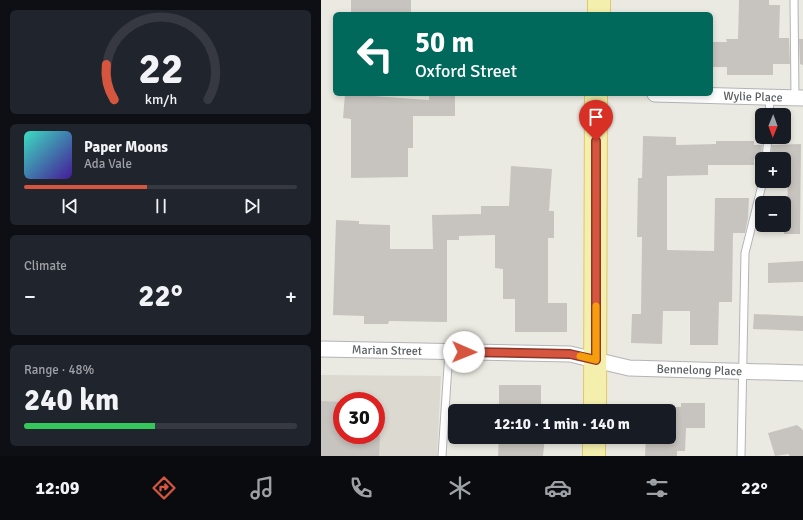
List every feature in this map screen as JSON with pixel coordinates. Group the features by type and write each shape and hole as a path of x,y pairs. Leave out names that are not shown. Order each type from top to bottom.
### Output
{"main road":[{"path":"599,0 599,12"},
{"path":"595,404 596,96"},
{"path":"594,444 594,456"}],"street":[{"name":"Wylie Place","path":"713,96 799,98"},
{"name":"Marian Street","path":"321,349 570,354 596,360"},
{"name":"Bennelong Place","path":"596,360 629,368 803,373"}],"lane":[{"path":"794,0 799,98"},
{"path":"769,108 770,97"},
{"path":"741,456 745,253 761,188"},
{"path":"442,456 449,351"}],"shaded area":[{"path":"321,375 441,376 437,456 321,456"}],"building":[{"path":"351,0 411,0 411,12 351,12"},
{"path":"739,0 769,0 769,5 780,5 779,38 789,38 790,64 773,64 773,75 727,75 727,67 713,67 713,42 727,42 726,39 738,39"},
{"path":"799,39 803,39 803,65 800,64"},
{"path":"345,96 373,96 429,100 429,96 455,96 455,116 413,116 413,148 408,148 408,177 351,178 351,119 343,118"},
{"path":"643,136 676,137 676,145 716,144 716,141 754,141 754,145 762,145 762,152 755,152 754,165 708,165 708,175 667,176 667,250 714,251 715,198 749,198 748,218 745,233 733,233 732,302 719,302 718,345 690,345 690,311 663,311 662,344 631,343 632,314 641,314 642,237 637,237 638,178 642,178"},
{"path":"801,144 800,234 784,234 784,232 791,232 791,196 788,196 788,188 791,188 791,152 772,152 772,145"},
{"path":"511,166 552,169 549,211 554,211 554,238 548,238 548,303 567,303 567,332 515,332 515,299 503,299 503,269 495,268 495,235 459,236 459,240 447,240 447,322 389,321 388,324 364,324 364,316 333,315 336,220 359,221 359,224 390,225 390,249 433,249 432,215 481,214 481,206 509,206"},
{"path":"803,261 803,282 768,283 768,263"},
{"path":"754,314 803,316 803,331 753,329"},
{"path":"499,385 541,385 541,404 499,404"},
{"path":"321,401 333,402 333,444 380,444 379,456 321,456"},
{"path":"681,403 705,403 705,428 686,428 685,451 677,451 677,456 645,456 646,444 676,444 676,407 681,407"},
{"path":"797,425 803,430 803,456 790,456 788,454 775,456 768,433"},
{"path":"499,444 544,444 543,456 498,456"}],"slow traffic":[{"path":"580,356 596,360 596,306"}],"route":[{"path":"464,352 570,354 596,360 596,141"}]}
